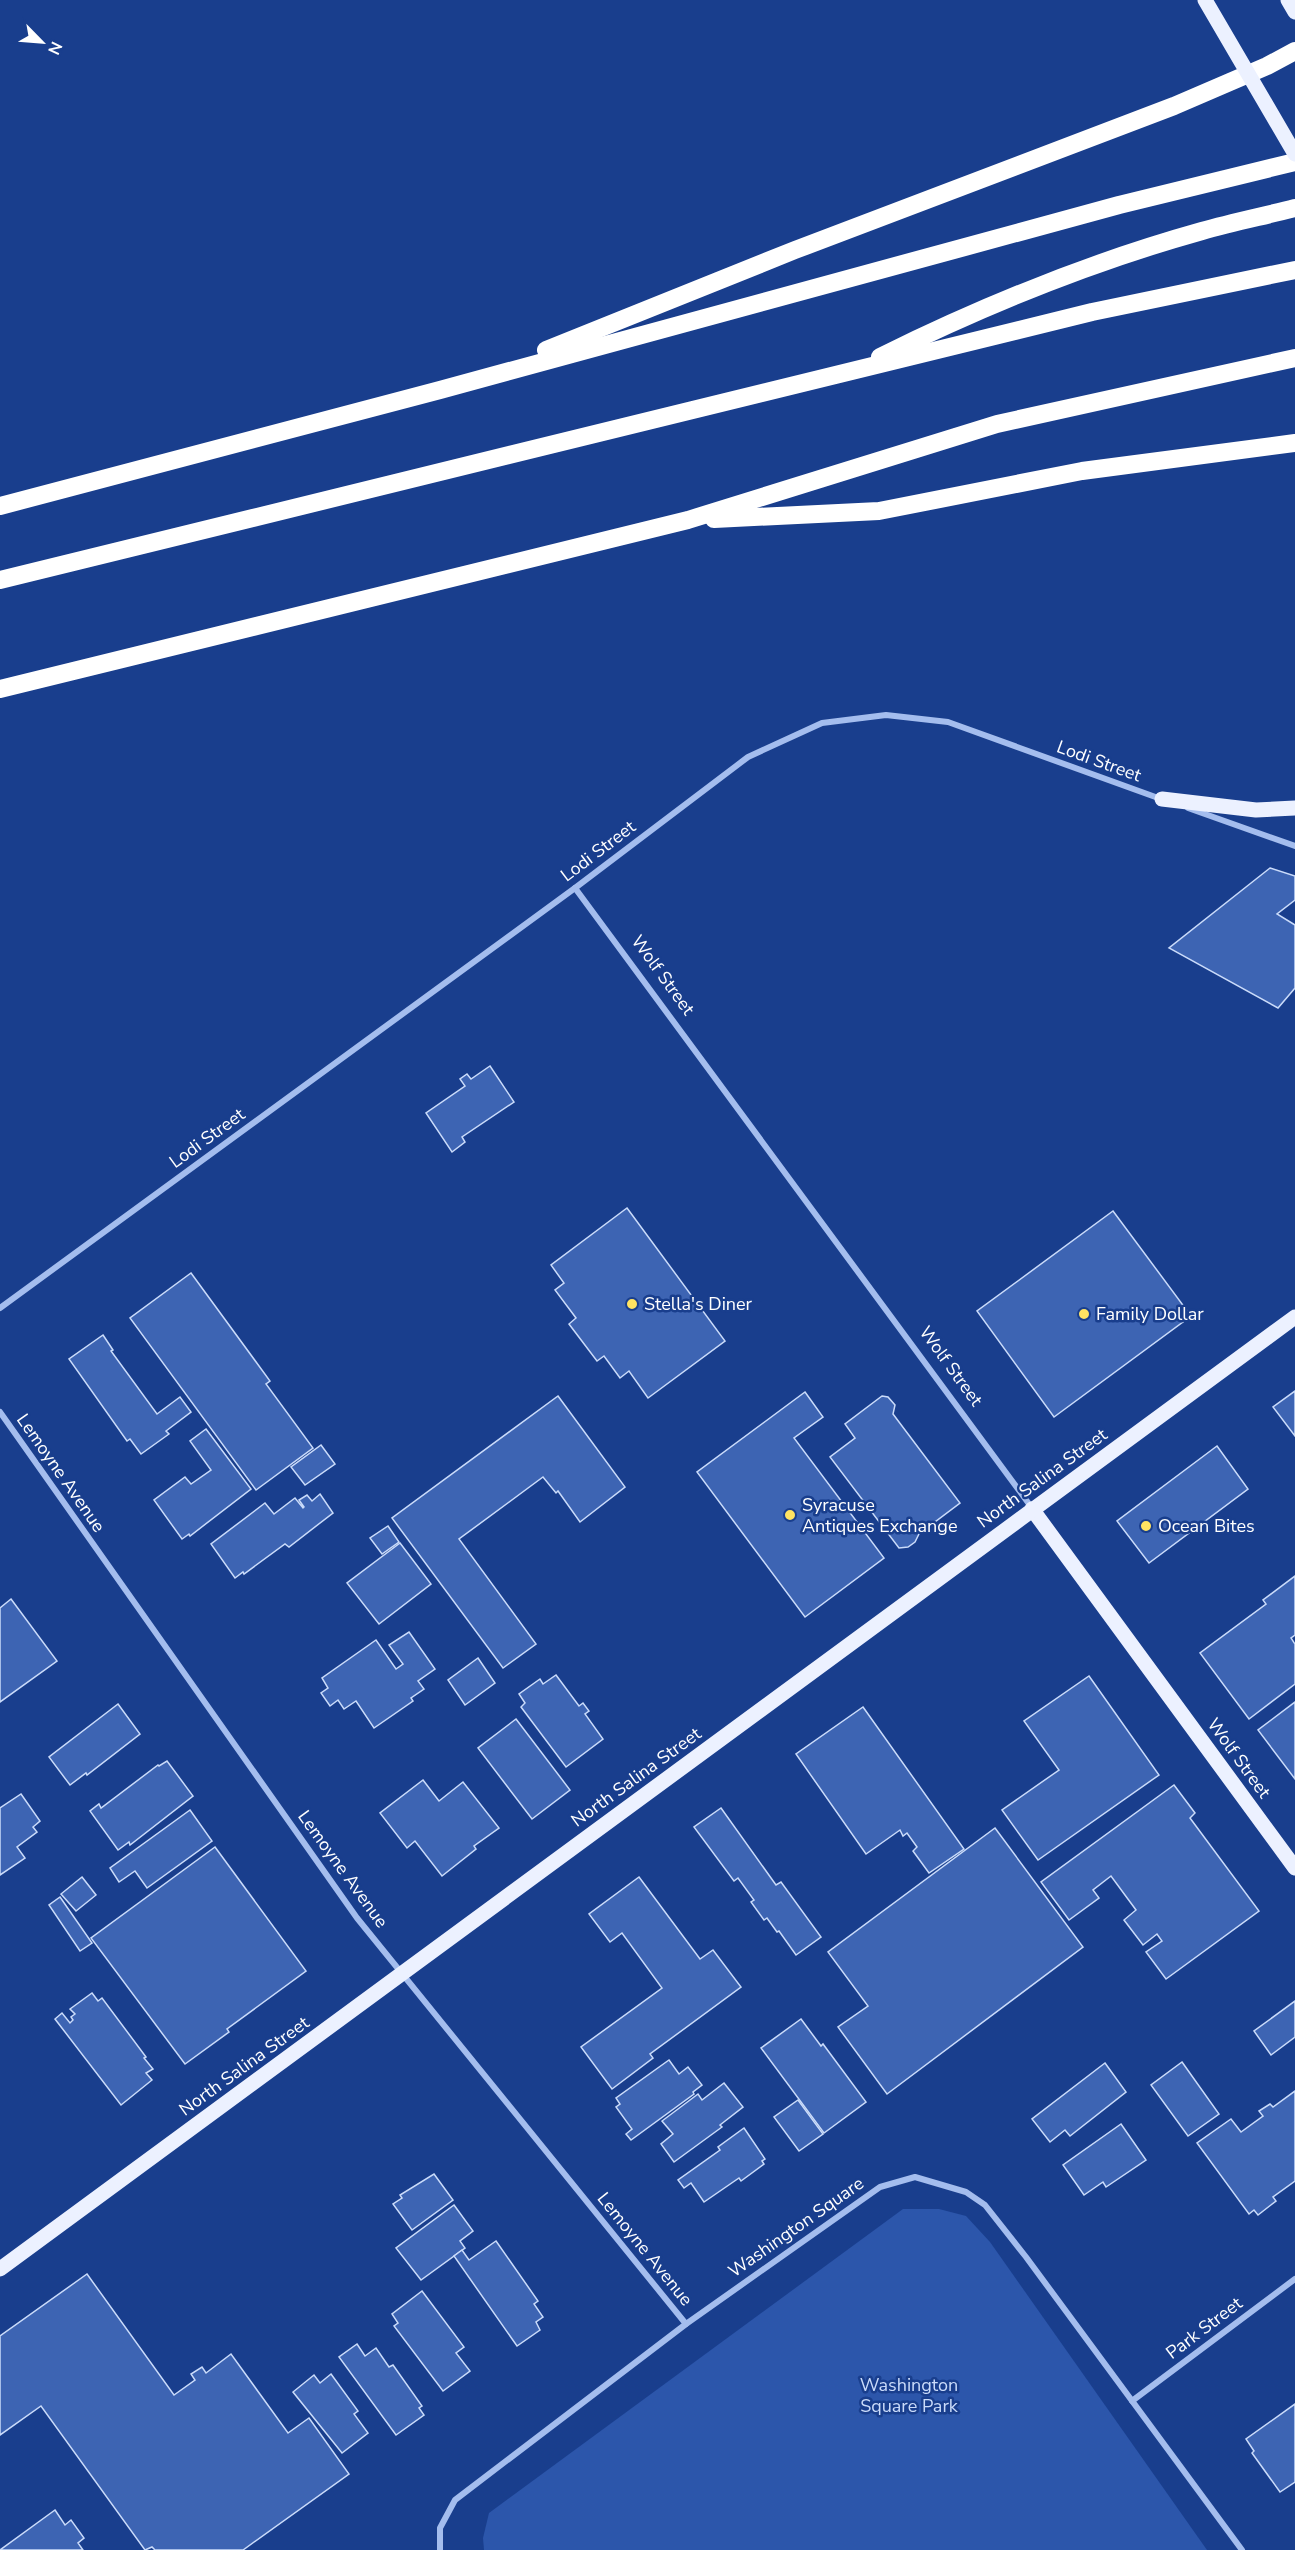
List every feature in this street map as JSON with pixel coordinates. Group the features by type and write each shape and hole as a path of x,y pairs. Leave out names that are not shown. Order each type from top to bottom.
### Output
{"highway":[{"path":"441,390 578,338 805,246 1174,106 1267,66 1295,51"},
{"path":"0,506 441,390 1119,205 1295,162"},
{"path":"847,373 941,326 1102,263 1202,231 1295,208"},
{"path":"0,580 1092,312 1295,270"},
{"path":"0,689 688,520 997,424 1295,358"},
{"path":"688,520 879,511 1082,471 1295,443"}],"main road":[{"path":"1205,0 1295,154"},
{"path":"1288,0 1295,12"},
{"path":"1161,799 1256,810 1295,808"},
{"name":"North Salina Street","path":"0,2269 1295,1317"},
{"name":"Wolf Street","path":"1032,1509 1295,1868"}],"street":[{"name":"Lodi Street","path":"0,1308 575,888 748,757 822,723 886,715 948,722 1295,846"},
{"name":"Wolf Street","path":"575,888 1032,1509"},
{"name":"Lemoyne Avenue","path":"0,1412 357,1918 686,2324"},
{"name":"Washington Square","path":"440,2550 440,2528 455,2500 686,2324 880,2187 915,2178 966,2192 985,2205 1026,2256 1242,2550"},
{"name":"Park Street","path":"1132,2401 1295,2279"}],"green space":[{"name":"Washington Square Park","path":"903,2209 939,2209 966,2216 990,2242 1207,2550 484,2550 483,2538 489,2513"}],"building":[{"path":"1270,868 1295,876 1295,900 1277,914 1295,925 1295,988 1278,1008 1169,948"},
{"path":"490,1066 514,1102 462,1137 465,1142 452,1152 426,1113 465,1086 460,1079 467,1074 471,1079"},
{"name":"Stella's Diner","path":"627,1208 725,1341 648,1398 629,1371 620,1378 604,1356 597,1361 569,1324 576,1318 555,1290 564,1283 551,1265"},
{"name":"Family Dollar","path":"1113,1211 1191,1316 1054,1417 977,1311"},
{"path":"191,1273 270,1381 266,1384 313,1448 256,1490 130,1318"},
{"path":"103,1335 113,1350 111,1351 157,1414 180,1397 191,1412 166,1431 169,1434 141,1454 130,1439 127,1441 69,1359"},
{"path":"1295,1391 1295,1436 1273,1407"},
{"name":"Syracuse Antiques Exchange","path":"805,1392 823,1417 794,1438 884,1558 805,1617 697,1472"},
{"path":"558,1396 625,1487 580,1522 558,1491 556,1493 543,1477 459,1539 536,1644 503,1668 392,1518"},
{"path":"882,1396 888,1397 895,1405 893,1414 960,1503 919,1534 915,1542 908,1547 899,1548 830,1457 855,1438 845,1424"},
{"path":"206,1429 251,1489 190,1536 189,1534 182,1539 154,1500 185,1477 191,1484 211,1470 190,1441"},
{"path":"321,1445 335,1464 305,1485 291,1467"},
{"path":"1217,1446 1248,1489 1149,1563 1117,1521"},
{"path":"320,1494 333,1513 289,1547 285,1544 244,1574 243,1572 235,1578 211,1544 265,1503 274,1514 295,1498 303,1508 299,1500 307,1495 312,1501"},
{"path":"388,1526 399,1542 382,1554 370,1538"},
{"path":"400,1543 431,1584 379,1624 347,1583"},
{"path":"1295,1576 1295,1635 1291,1638 1295,1644 1295,1684 1249,1719 1200,1653 1266,1604 1263,1600"},
{"path":"11,1599 57,1661 0,1702 0,1608"},
{"path":"409,1632 435,1669 418,1681 424,1689 411,1698 413,1701 374,1728 356,1701 344,1709 338,1700 330,1706 321,1693 328,1688 322,1678 376,1640 396,1669 403,1664 389,1645"},
{"path":"478,1658 495,1683 465,1705 448,1680"},
{"path":"556,1675 579,1706 583,1703 589,1711 585,1714 603,1739 566,1767 521,1707 525,1703 519,1694 540,1679 543,1684"},
{"path":"1089,1676 1159,1775 1038,1860 1002,1810 1059,1770 1024,1721"},
{"path":"1295,1702 1295,1779 1258,1730"},
{"path":"118,1704 140,1734 87,1775 86,1773 70,1785 49,1757"},
{"path":"863,1707 964,1849 929,1873 913,1851 917,1847 907,1833 903,1836 900,1830 866,1854 796,1754"},
{"path":"516,1719 570,1790 532,1819 478,1748"},
{"path":"167,1761 193,1796 130,1845 129,1842 118,1850 90,1811 99,1804 101,1808 158,1765"},
{"path":"423,1780 439,1801 463,1782 499,1828 474,1846 476,1849 442,1876 415,1841 407,1848 380,1813"},
{"path":"1174,1785 1195,1813 1190,1818 1259,1911 1166,1979 1146,1952 1162,1941 1157,1934 1143,1945 1124,1920 1136,1910 1111,1876 1093,1890 1099,1898 1069,1920 1041,1882"},
{"path":"21,1794 40,1821 33,1827 37,1832 17,1847 25,1858 0,1875 0,1808"},
{"path":"721,1808 776,1885 781,1882 821,1937 796,1955 779,1931 777,1932 767,1918 764,1920 751,1902 754,1900 738,1878 734,1881 694,1827"},
{"path":"190,1810 212,1841 147,1888 135,1871 119,1882 110,1868"},
{"path":"995,1828 1083,1947 887,2094 838,2027 868,2006 828,1952"},
{"path":"215,1847 306,1971 227,2029 229,2032 185,2064 91,1938"},
{"path":"82,1877 96,1895 76,1911 61,1894"},
{"path":"639,1877 700,1959 713,1950 741,1987 650,2054 653,2058 612,2089 581,2047 662,1988 622,1933 610,1942 589,1914"},
{"path":"60,1897 92,1943 80,1951 49,1905"},
{"path":"92,1993 98,2001 102,1998 153,2069 146,2073 152,2080 121,2105 55,2019 62,2013 70,2023 73,2020 71,2017 75,2014 70,2009"},
{"path":"1295,2001 1295,2037 1271,2055 1254,2031"},
{"path":"801,2019 821,2046 823,2044 866,2102 824,2133 761,2048"},
{"path":"669,2060 679,2074 688,2067 702,2085 693,2092 694,2094 631,2140 626,2134 632,2129 616,2107 620,2104 616,2098"},
{"path":"1182,2062 1219,2114 1188,2136 1151,2085"},
{"path":"1105,2063 1126,2092 1070,2136 1065,2130 1050,2142 1032,2119"},
{"path":"724,2083 743,2107 720,2125 722,2127 674,2162 661,2144 673,2134 662,2121 698,2094 702,2100"},
{"path":"1295,2091 1295,2181 1273,2197 1276,2201 1258,2215 1254,2210 1249,2214 1197,2143 1231,2119 1241,2132 1263,2116 1259,2111 1270,2104 1273,2107"},
{"path":"798,2100 823,2134 799,2151 774,2117"},
{"path":"1121,2124 1146,2160 1106,2187 1103,2182 1084,2195 1063,2165"},
{"path":"744,2128 765,2159 762,2161 764,2164 741,2181 739,2178 704,2202 691,2183 684,2188 678,2180 720,2150 718,2147"},
{"path":"434,2174 453,2200 412,2230 393,2204 402,2198 400,2195"},
{"path":"454,2205 473,2231 460,2241 465,2248 421,2280 396,2248"},
{"path":"496,2241 538,2301 534,2304 543,2317 536,2322 540,2330 517,2346 454,2256 462,2250 469,2260"},
{"path":"87,2274 174,2395 195,2380 191,2374 202,2367 206,2373 231,2354 288,2433 309,2418 349,2474 243,2550 155,2550 152,2547 145,2550 41,2406 0,2435 0,2336"},
{"path":"422,2291 464,2347 456,2353 470,2371 443,2391 394,2326 398,2323 392,2314"},
{"path":"357,2344 365,2356 376,2348 389,2367 393,2365 422,2406 419,2408 424,2415 396,2435 339,2357"},
{"path":"331,2374 358,2411 354,2414 368,2433 342,2453 293,2392 314,2375 320,2383"},
{"path":"1295,2404 1295,2482 1280,2492 1252,2453 1254,2451 1246,2439"},
{"path":"55,2510 65,2525 71,2520 84,2538 78,2543 83,2550 0,2550"}],"place":[{"name":"Stella's Diner","path":"632,1304"},
{"name":"Family Dollar","path":"1084,1314"},
{"name":"Syracuse Antiques Exchange","path":"790,1515"},
{"name":"Ocean Bites","path":"1146,1526"}]}
